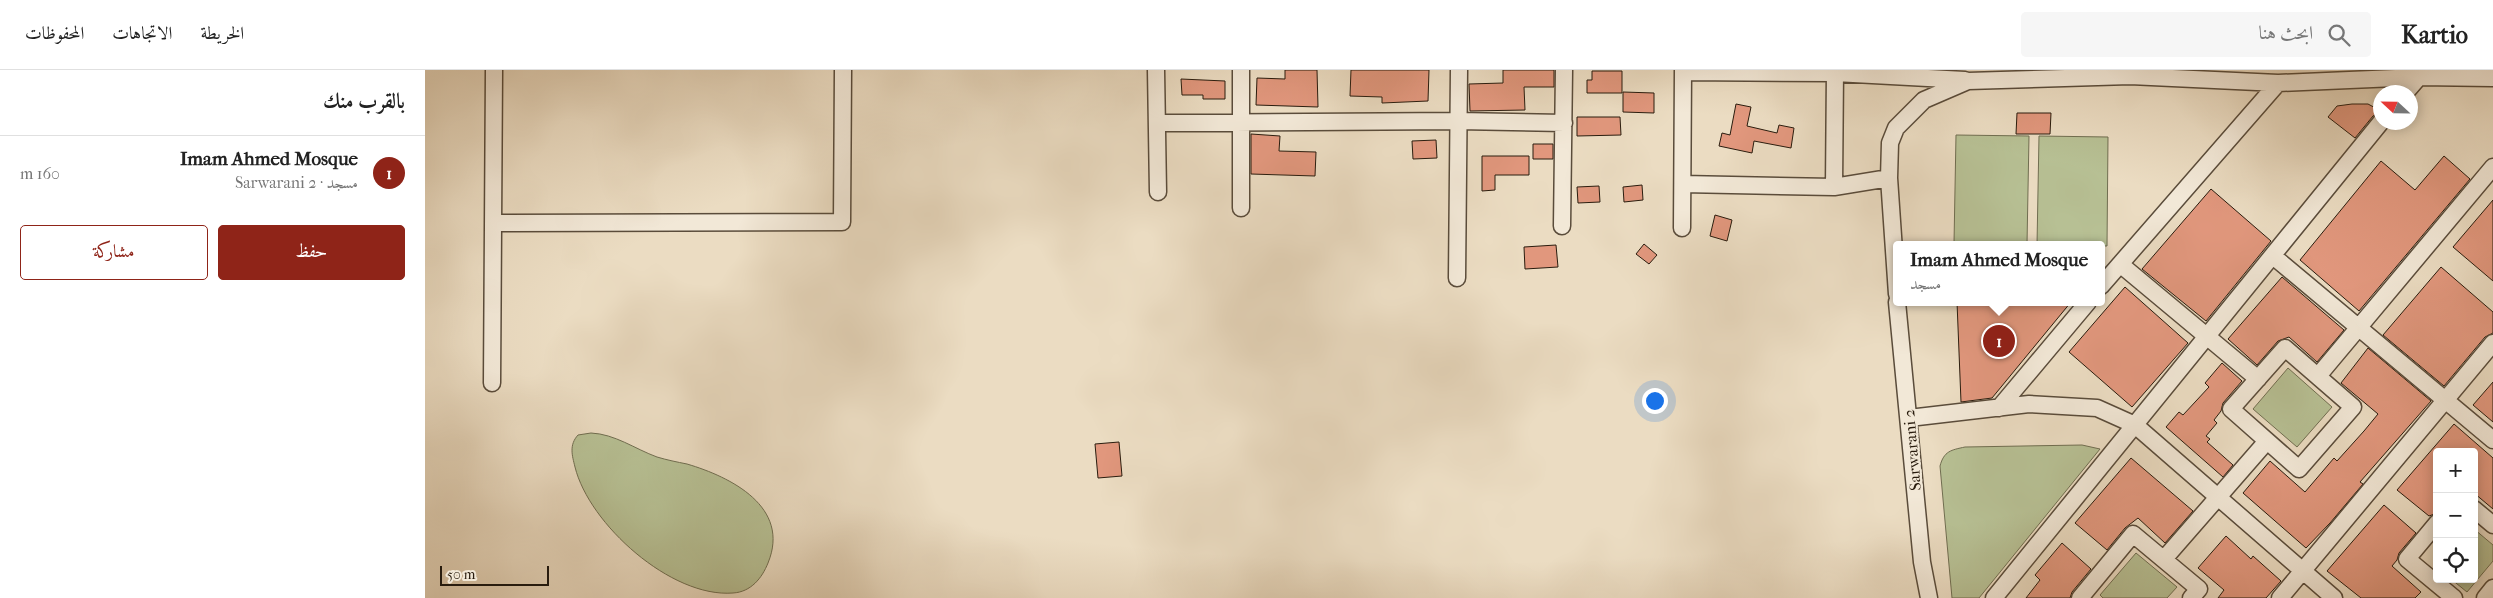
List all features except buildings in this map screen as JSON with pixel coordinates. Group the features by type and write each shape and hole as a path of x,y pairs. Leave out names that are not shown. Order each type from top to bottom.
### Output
{"street":[{"path":"492,383 494,70"},
{"path":"493,223 842,222 843,70"},
{"path":"1156,70 1158,192"},
{"path":"1241,70 1241,208"},
{"path":"1457,278 1459,70"},
{"path":"1562,226 1565,124 1564,70"},
{"path":"1682,228 1683,71 1835,71 1968,80 2130,73 2288,78 2419,77 2445,73 2493,78"},
{"path":"1834,187 1835,71"},
{"path":"2412,85 2419,77"},
{"path":"2105,281 2288,78"},
{"path":"1893,241 1889,178 1890,143 1896,128 1924,100 1968,80"},
{"path":"1158,123 1458,121 1565,124"},
{"path":"1994,598 2375,130"},
{"path":"2318,376 2493,166"},
{"path":"1683,184 1834,187 1889,178"},
{"path":"2273,256 2493,440"},
{"path":"2120,264 2258,379"},
{"name":"Sarwarani 2","path":"1897,306 1921,562 1929,598"},
{"path":"1999,408 2084,306"},
{"path":"2280,598 2493,343"},
{"path":"2285,348 2318,376 2353,407 2299,469 2231,409 2285,348"},
{"path":"1909,418 2029,404 2097,408 2135,425 2334,598"},
{"path":"2163,559 2267,441"},
{"path":"2478,512 2492,523"},
{"path":"2433,528 2407,559 2454,598"},
{"path":"2081,598 2133,534 2199,588 2191,598"},
{"path":"2485,598 2493,588"}],"green space":[{"path":"1956,135 2029,136 2027,241 1954,241"},
{"path":"2039,136 2108,137 2107,246 2105,246 2105,241 2037,241"},
{"path":"2288,368 2332,407 2297,447 2253,409"},
{"path":"591,433 608,436 657,457 704,470 738,486 753,497 764,510 771,526 773,543 768,563 759,579 750,587 739,592 709,591 684,583 659,570 636,553 615,533 597,511 583,489 575,467 572,446 578,435"},
{"path":"2082,445 2100,449 1979,598 1952,598 1940,466 1946,454 1952,450 1965,447"},
{"path":"2478,532 2493,545 2493,561 2478,579"},
{"path":"2136,553 2177,587 2167,598 2103,598 2100,595"},
{"path":"2456,583 2475,583 2467,592"}],"place":[{"name":"Imam Ahmed Mosque","path":"1999,341"}]}
